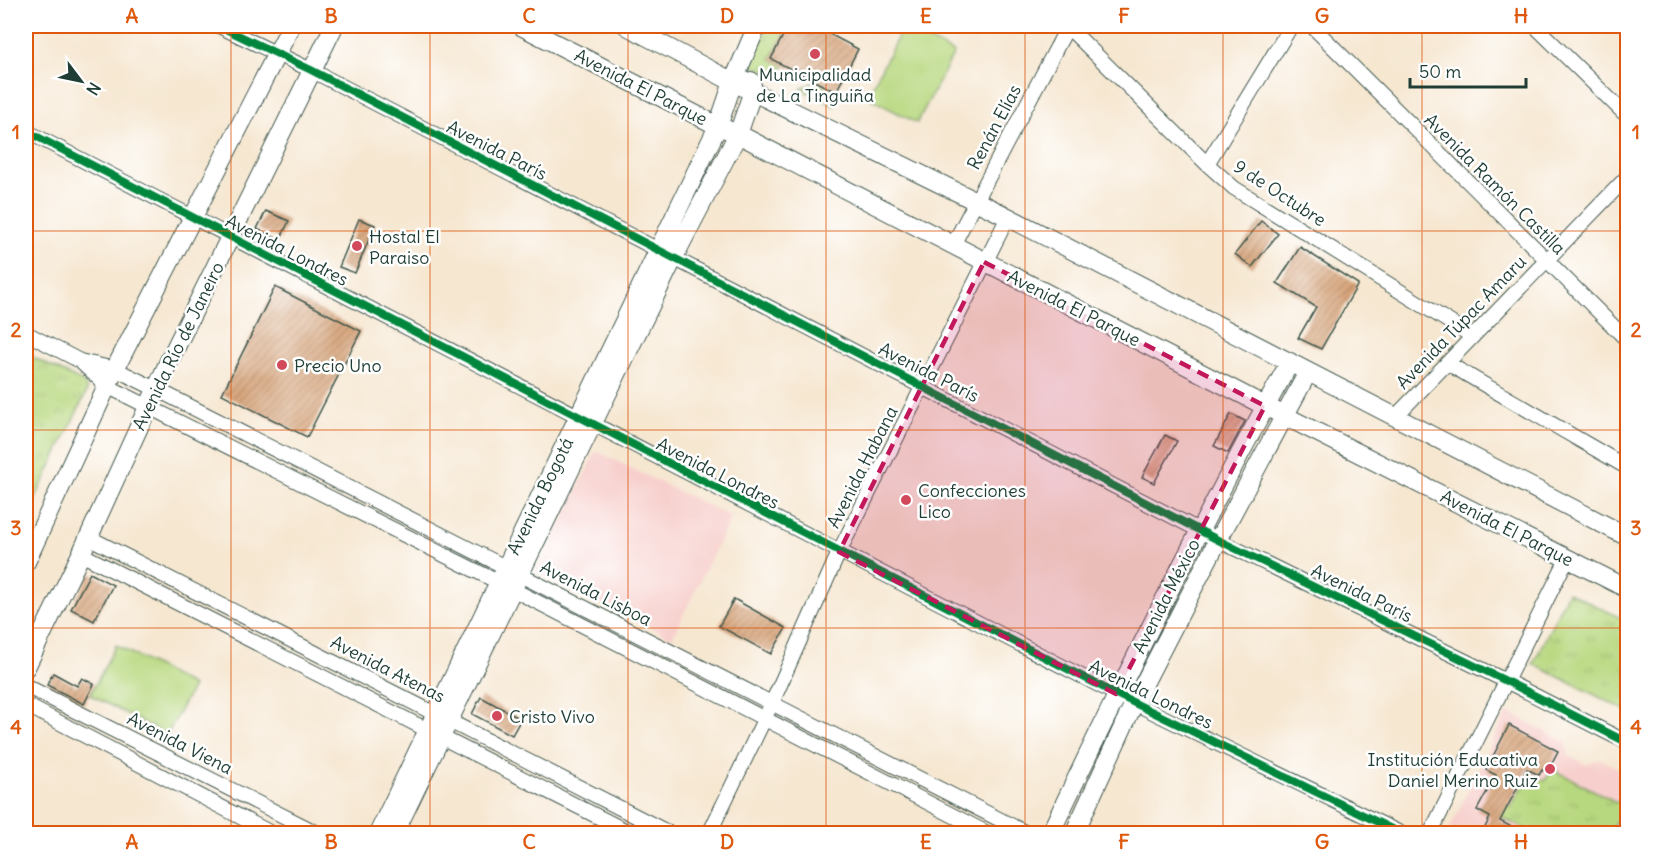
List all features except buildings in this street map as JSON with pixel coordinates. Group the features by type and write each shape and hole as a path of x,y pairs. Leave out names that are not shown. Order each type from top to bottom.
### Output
{"street":[{"name":"Avenida París","path":"219,26 311,70 1218,540 1628,743"},
{"path":"26,562 111,377 291,26"},
{"name":"Avenida Río de Janeiro","path":"26,667 85,546 156,389 334,26"},
{"name":"Avenida El Parque","path":"521,26 718,126 735,140 953,245 1628,589"},
{"path":"627,26 733,82 1008,217 1628,537"},
{"name":"Avenida Bogotá","path":"378,834 438,725 666,254 757,26"},
{"name":"9 de Octubre","path":"1067,26 1234,188 1472,336"},
{"name":"Renán Elías","path":"953,245 1067,26"},
{"path":"1207,164 1291,26"},
{"name":"Avenida Ramón Castilla","path":"1312,26 1628,341"},
{"path":"1535,26 1628,117"},
{"path":"744,56 753,91"},
{"name":"Avenida Bogotá","path":"666,254 735,140 753,91"},
{"name":"Avenida Londres","path":"26,131 1116,694 1402,834"},
{"name":"Avenida Túpac Amaru","path":"1396,416 1628,176"},
{"name":"Avenida Habana","path":"709,834 772,703 839,552 1008,217"},
{"name":"Avenida Lisboa","path":"26,333 111,377 149,406 772,703 1028,834"},
{"name":"Avenida México","path":"1050,834 1116,694 1290,362"},
{"path":"1448,363 1628,468"},
{"name":"Avenida México","path":"1074,834 1134,703 1308,372"},
{"name":"Avenida Lisboa","path":"111,377 156,389 765,718 988,834"},
{"name":"Avenida Atenas","path":"85,546 438,725 671,834"},
{"path":"1430,834 1567,559"},
{"name":"Avenida Viena","path":"26,686 319,834"},
{"name":"Avenida Viena","path":"26,705 273,834"},
{"name":"Avenida Bogotá","path":"394,834 438,725"},
{"name":"Avenida Atenas","path":"438,725 632,834"}],"highlighted area":[{"path":"984,262 1265,406 1116,694 839,552"}],"shaded area":[{"path":"596,451 731,517 672,638 537,572"},
{"name":"Institución Educativa Daniel Merino Ruiz","path":"1507,712 1566,742 1569,756 1587,765 1600,759 1627,773 1627,833 1447,834"}],"green space":[{"path":"768,26 788,26 771,59 785,66 776,76 746,64"},
{"path":"903,27 954,53 917,123 867,97"},
{"path":"815,81 836,92 834,106 801,89"},
{"path":"26,354 85,383 87,391 26,518"},
{"path":"1568,592 1627,621 1627,711 1533,664"},
{"path":"116,645 193,686 167,735 90,695"},
{"path":"1552,769 1624,806 1609,834 1533,833 1493,813 1499,801 1511,807 1528,773 1545,781"}],"cycle path":[{"path":"219,26 311,70 1218,540 1628,743"},
{"path":"26,131 1116,694 1402,834"}],"place":[{"name":"Municipalidad de La Tinguiña","path":"815,54"},
{"name":"Hostal El Paraiso","path":"357,246"},
{"name":"Precio Uno","path":"282,365"},
{"name":"Confecciones Lico","path":"906,500"},
{"name":"Cristo Vivo","path":"497,716"},
{"name":"Institución Educativa Daniel Merino Ruiz","path":"1550,769"}]}
